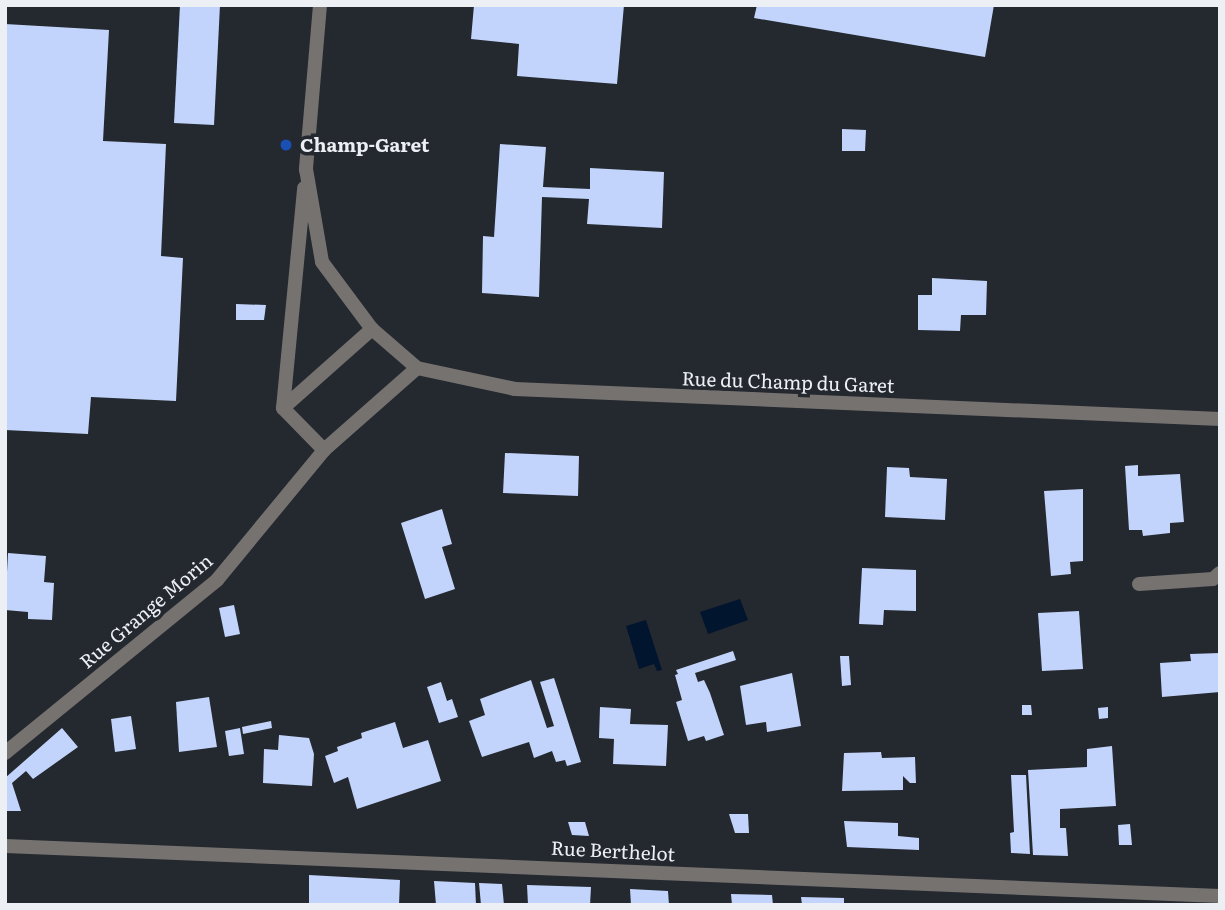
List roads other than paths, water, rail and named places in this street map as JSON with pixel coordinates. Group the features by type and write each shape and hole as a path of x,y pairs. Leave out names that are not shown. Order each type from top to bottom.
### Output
{"street":[{"path":"320,5 283,408 324,450"},
{"path":"283,408 372,329 322,262 306,169"},
{"name":"Rue du Champ du Garet","path":"372,329 417,368 515,389 1220,419"},
{"name":"Rue Grange Morin","path":"5,753 217,580 324,450 417,368"},
{"path":"1139,584 1213,579 1220,573"},
{"name":"Rue Berthelot","path":"5,846 1220,896"}],"water":[{"path":"740,599 748,620 708,634 700,612"},
{"path":"646,620 662,670 657,671 654,664 639,669 626,626"}],"place":[{"name":"Champ-Garet","path":"286,145"}]}
